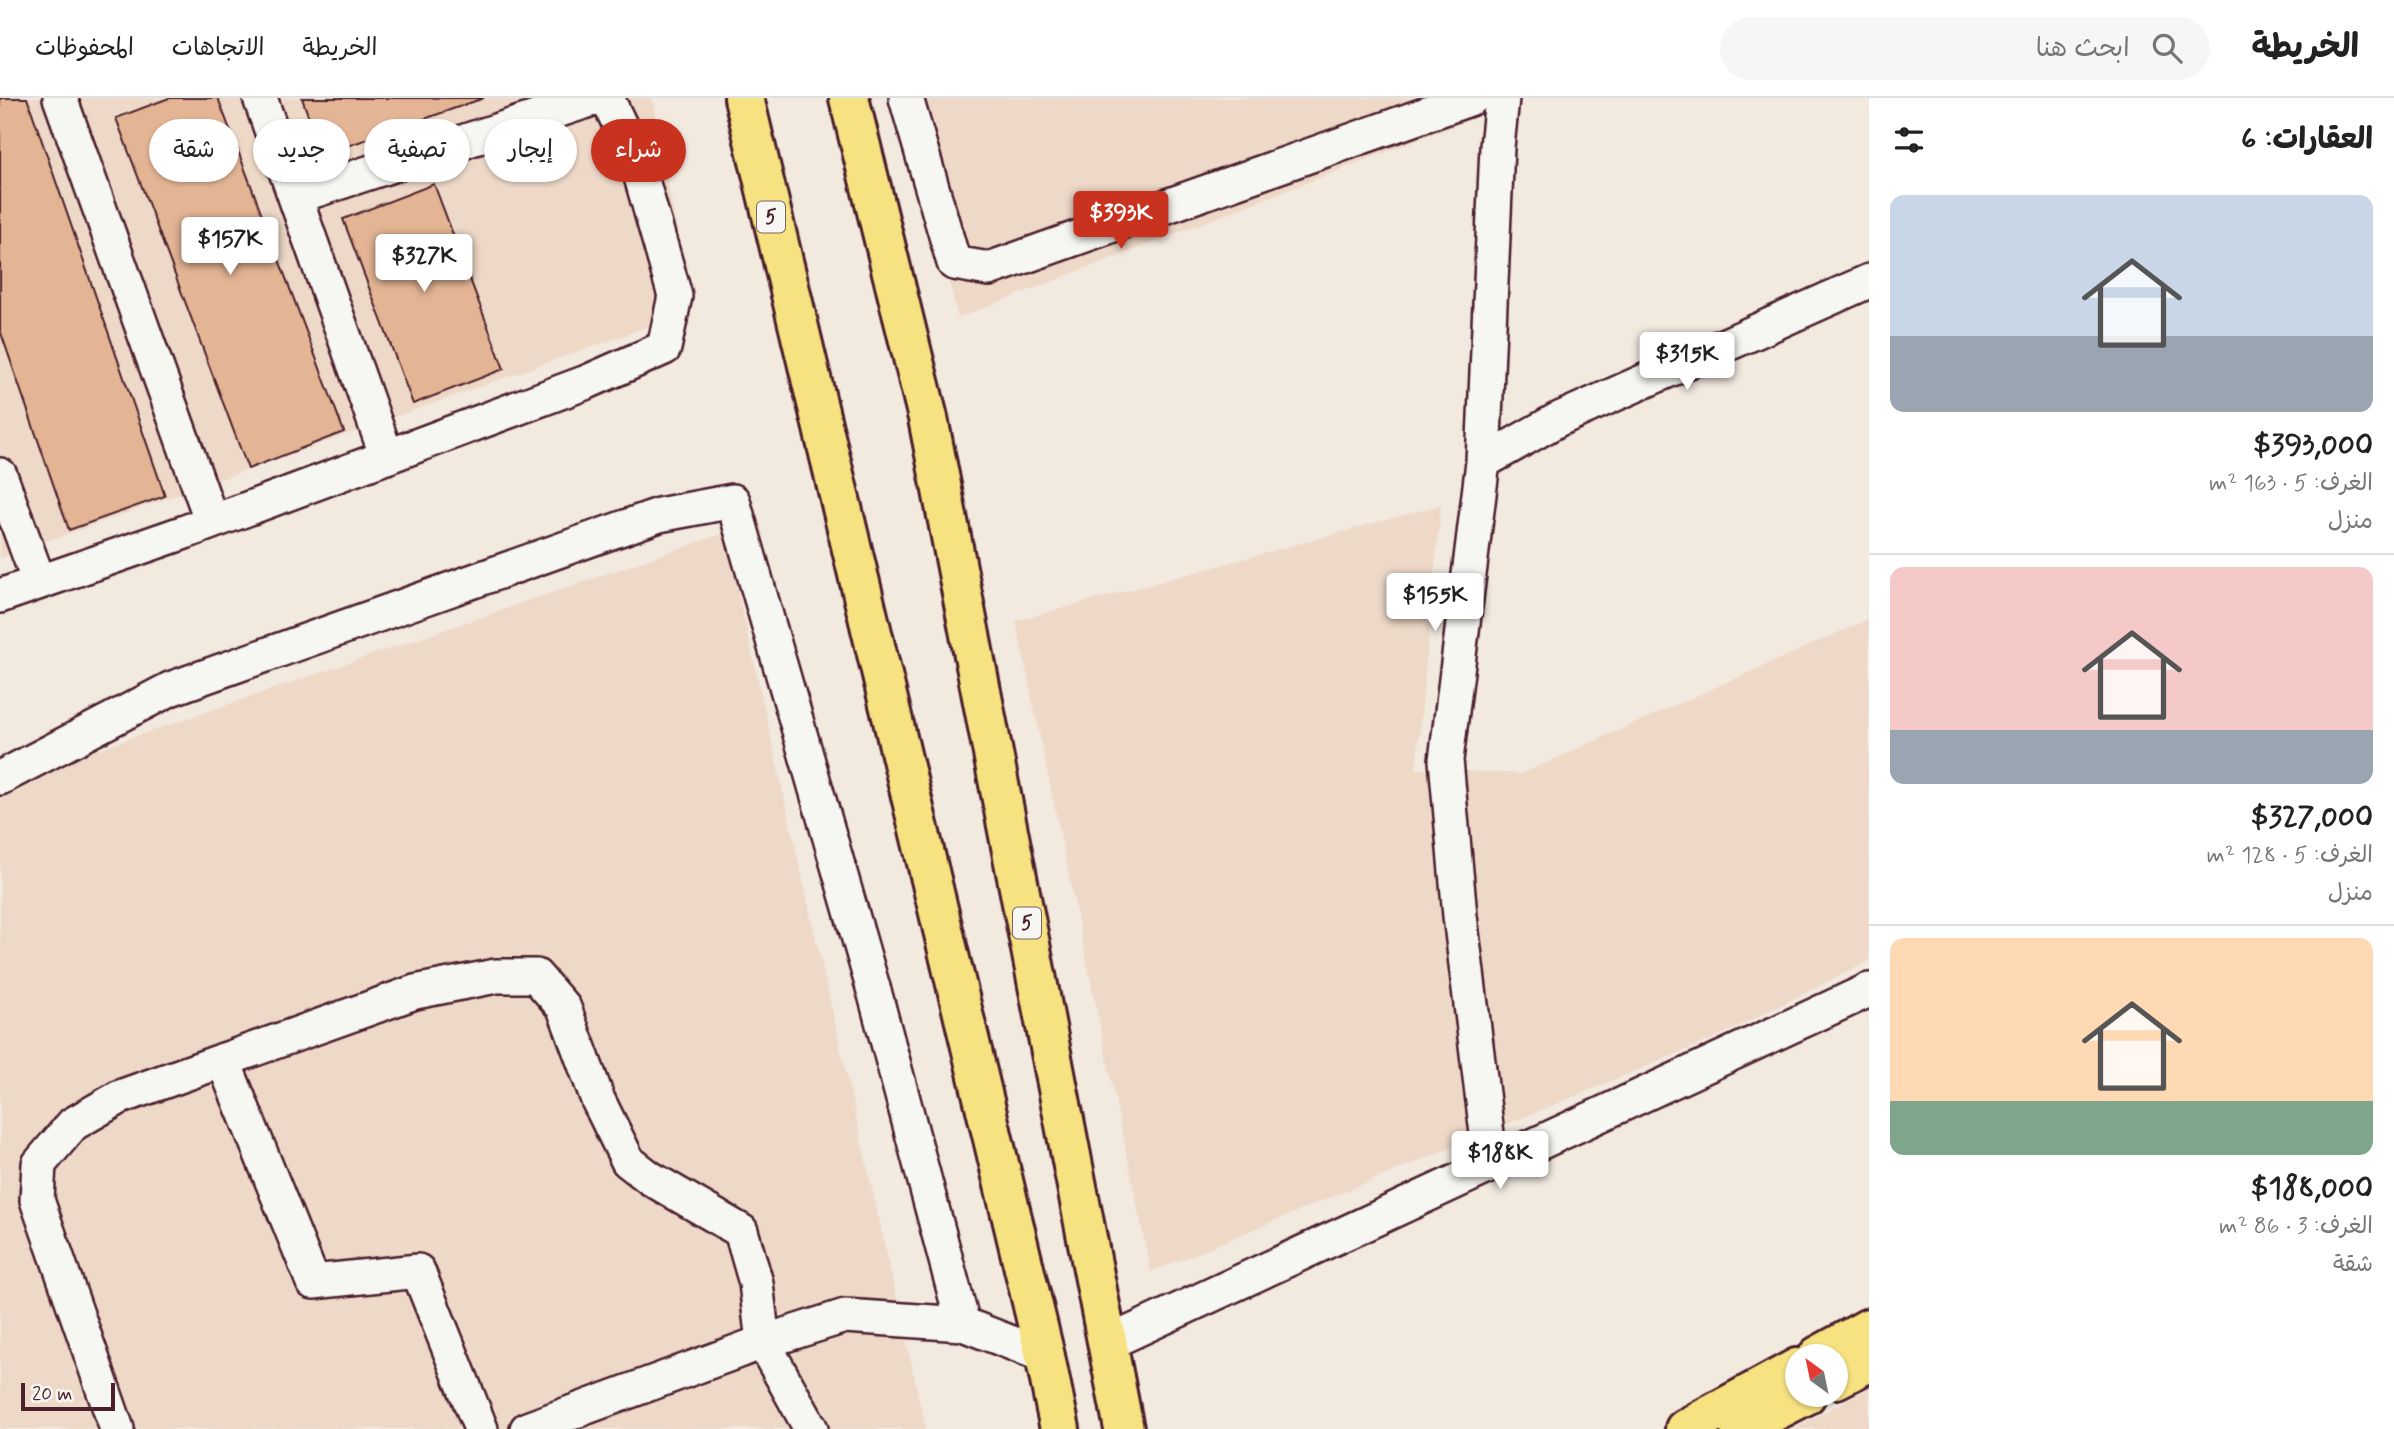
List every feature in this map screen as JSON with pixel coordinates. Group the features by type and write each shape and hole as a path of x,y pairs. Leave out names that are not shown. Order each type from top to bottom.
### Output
{"main road":[{"name":"5","path":"744,98 1045,1356 1060,1429"},
{"name":"5","path":"849,98 902,303 928,418 1124,1429"},
{"path":"1840,1344 1869,1328"},
{"path":"1848,1373 1869,1362"},
{"path":"1685,1429 1785,1375"},
{"path":"1740,1429 1785,1406"}],"street":[{"path":"60,98 212,522"},
{"path":"260,98 387,457"},
{"path":"295,197 596,98"},
{"path":"0,596 387,457 587,382 664,348 675,296 636,159 607,98"},
{"path":"906,98 954,263 989,269 1472,98"},
{"path":"1490,1166 1460,916 1446,760 1483,462 1497,147 1502,98"},
{"path":"1483,462 1557,420 1869,281"},
{"path":"0,475 39,582"},
{"path":"0,778 170,689 659,515 733,501 876,998 962,1324"},
{"path":"117,1429 37,1200 38,1164 73,1124 108,1103 415,992 496,976 536,976 564,1008 598,1100 628,1161 650,1178 741,1231 756,1283 763,1342 811,1429"},
{"path":"1108,1343 1869,990"},
{"path":"223,1060 313,1282 418,1270 481,1429"},
{"path":"527,1429 763,1342 845,1316 962,1324 1045,1356"}],"shaded area":[{"path":"0,98 652,98 656,119 591,119 591,182 668,182 692,311 0,558"},
{"path":"905,98 1472,98 1471,119 958,318"},
{"path":"1441,505 1416,769 1521,774 1869,619 1869,961 1715,1038 1151,1272 1016,621"},
{"path":"725,533 926,1429 0,1429 0,783"},
{"path":"1869,1388 1869,1429 1792,1429 1833,1407 1848,1407 1848,1399"}],"building":[{"path":"0,98 27,98 165,496 69,530 0,330"},
{"path":"169,98 218,98 226,119 149,119 149,182 239,182 239,154 344,432 248,469 116,118"},
{"path":"302,98 484,98 424,119 364,119 364,140 350,145 350,119 309,119"},
{"path":"434,184 504,369 413,404 343,219"}]}
